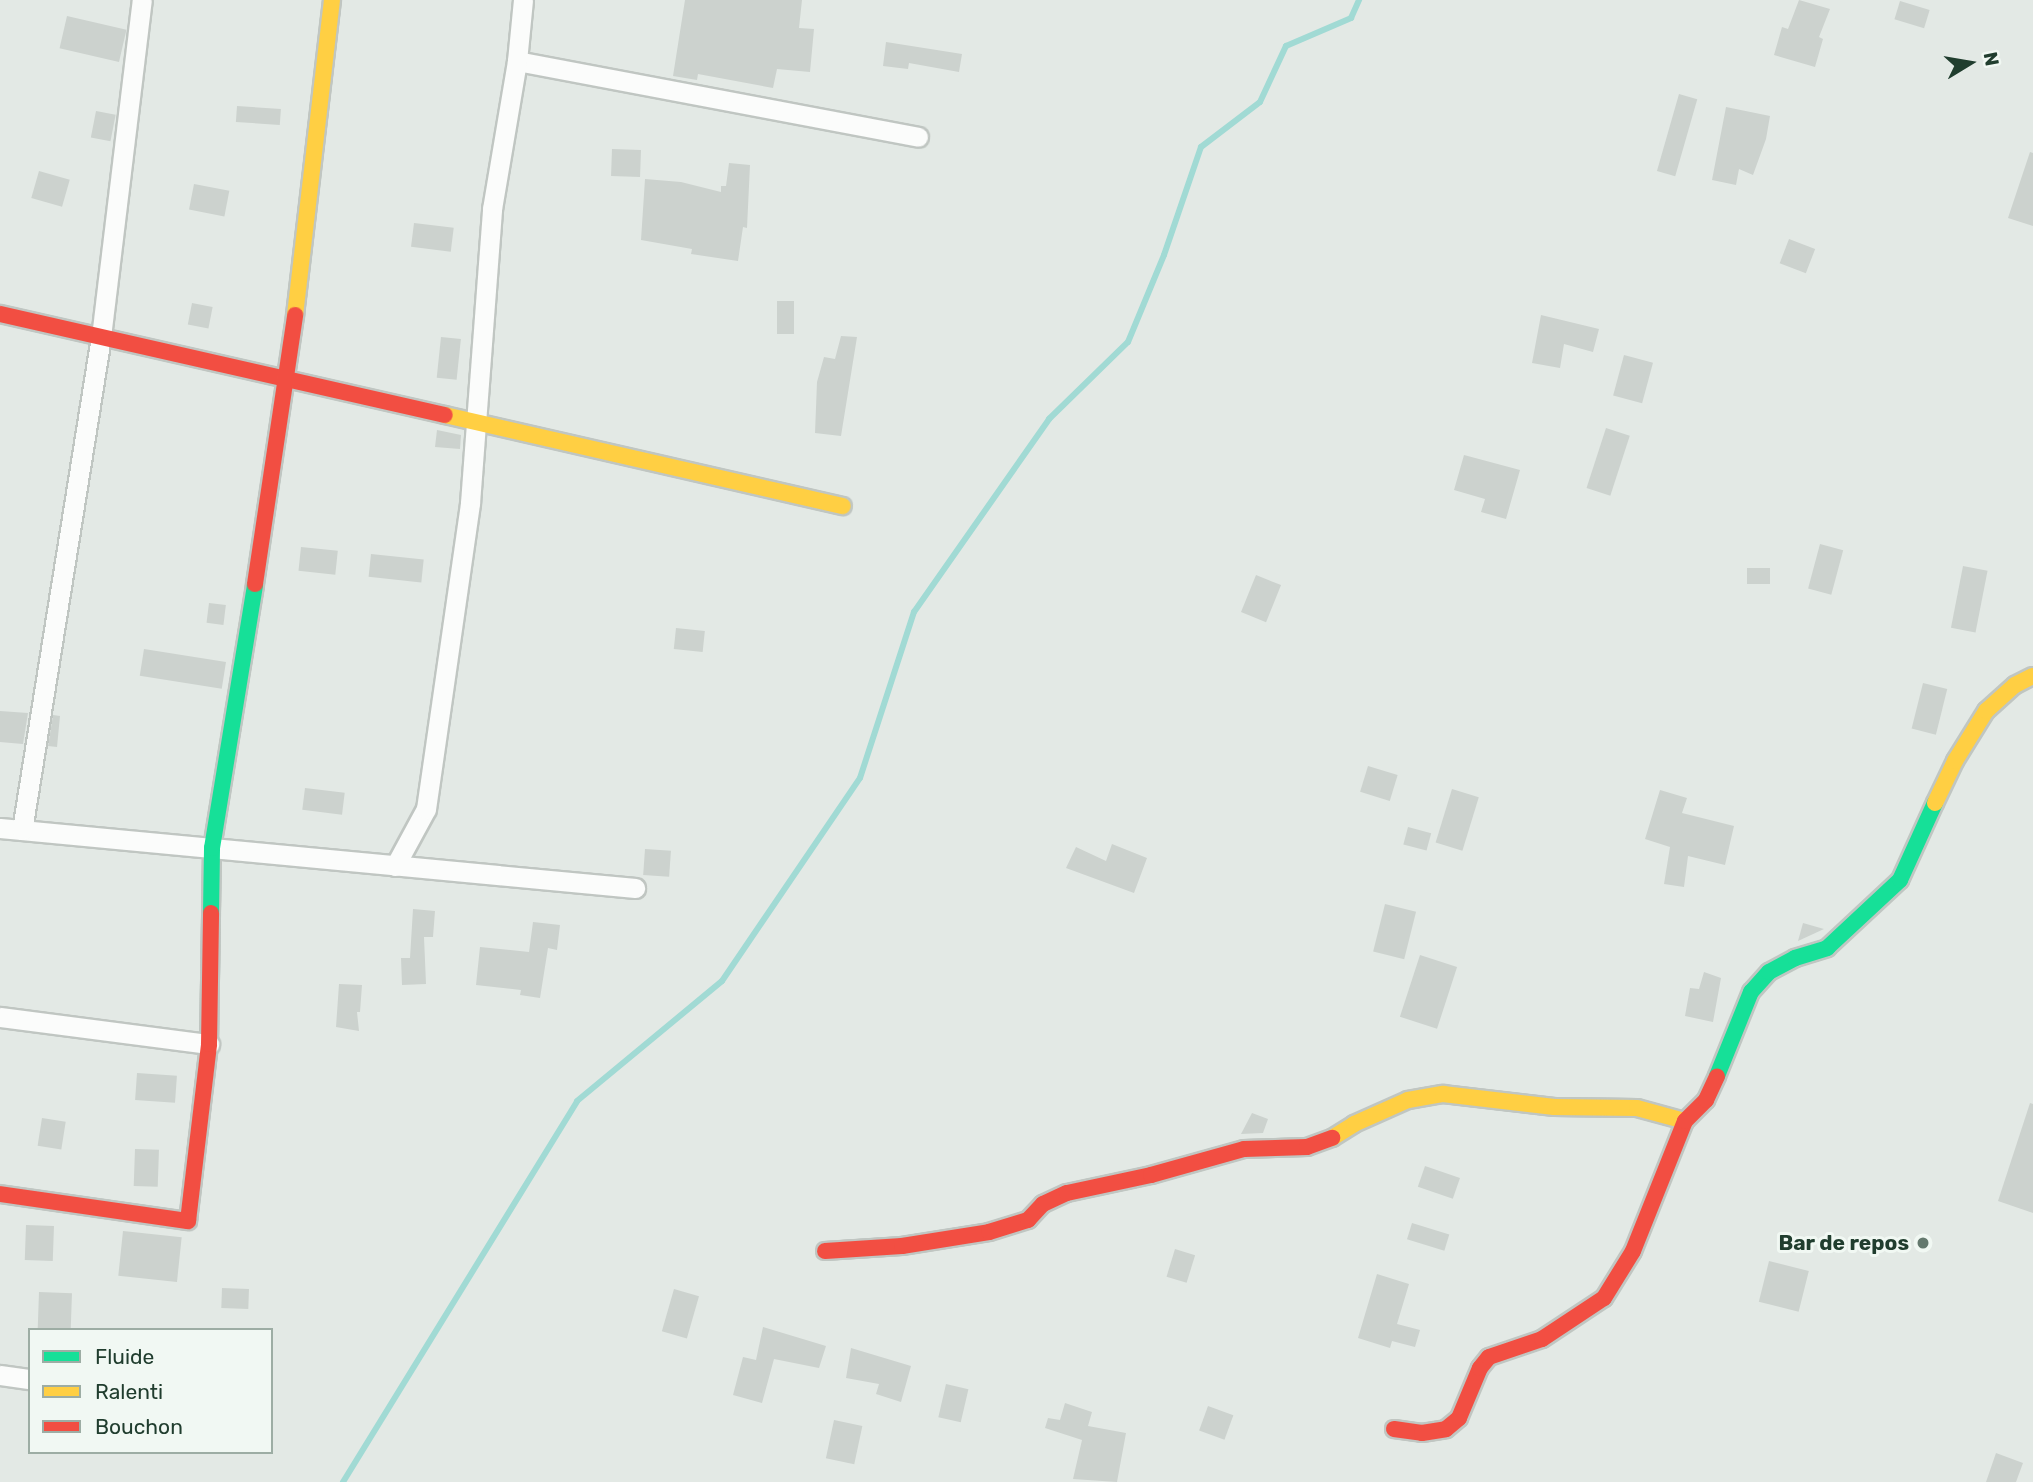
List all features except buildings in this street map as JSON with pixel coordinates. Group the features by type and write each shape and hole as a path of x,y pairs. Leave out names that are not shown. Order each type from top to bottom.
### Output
{"street":[{"path":"22,830 101,337 142,0"},
{"path":"0,1194 188,1222 209,1044 212,848 288,379 332,0"},
{"path":"395,866 426,809 470,503 492,209 517,61 523,0"},
{"path":"517,61 918,137"},
{"path":"0,314 843,506"},
{"path":"1394,1429 1422,1433 1446,1429 1459,1418 1480,1368 1489,1357 1542,1339 1604,1298 1633,1251 1685,1121 1706,1100 1751,992 1769,972 1795,958 1827,948 1900,880 1955,761 1986,712 2014,685 2033,676"},
{"path":"0,828 635,888"},
{"path":"0,1017 209,1044"},
{"path":"825,1251 902,1246 989,1232 1028,1220 1043,1204 1067,1193 1151,1175 1244,1149 1307,1147 1331,1139 1354,1124 1408,1100 1443,1094 1554,1107 1637,1108 1685,1121"},
{"path":"0,1375 28,1379"}],"waterway":[{"path":"343,1482 577,1101 722,981 860,778 914,612 1049,419 1128,342 1164,255 1201,147 1260,102 1286,46 1351,18 1359,0"}],"traffic: fast":[{"path":"211,913 212,848 255,584"},
{"path":"1717,1076 1751,992 1769,972 1795,958 1827,948 1900,880 1935,803"}],"traffic: slow":[{"path":"295,315 332,0"},
{"path":"445,415 843,506"},
{"path":"1935,803 1955,761 1986,711 2015,685 2033,676"},
{"path":"1332,1138 1354,1124 1408,1100 1443,1094 1554,1107 1637,1108 1685,1121"}],"traffic: jam":[{"path":"0,314 445,415"},
{"path":"255,584 295,315"},
{"path":"0,1194 188,1221 209,1044 211,913"},
{"path":"1394,1429 1422,1433 1446,1429 1459,1418 1480,1368 1489,1357 1542,1339 1604,1298 1633,1251 1685,1121 1706,1100 1717,1076"},
{"path":"825,1251 902,1246 989,1232 1028,1220 1043,1204 1067,1193 1151,1175 1244,1149 1307,1147 1332,1138"}],"place":[{"name":"Bar de repos","path":"1923,1243"}]}
